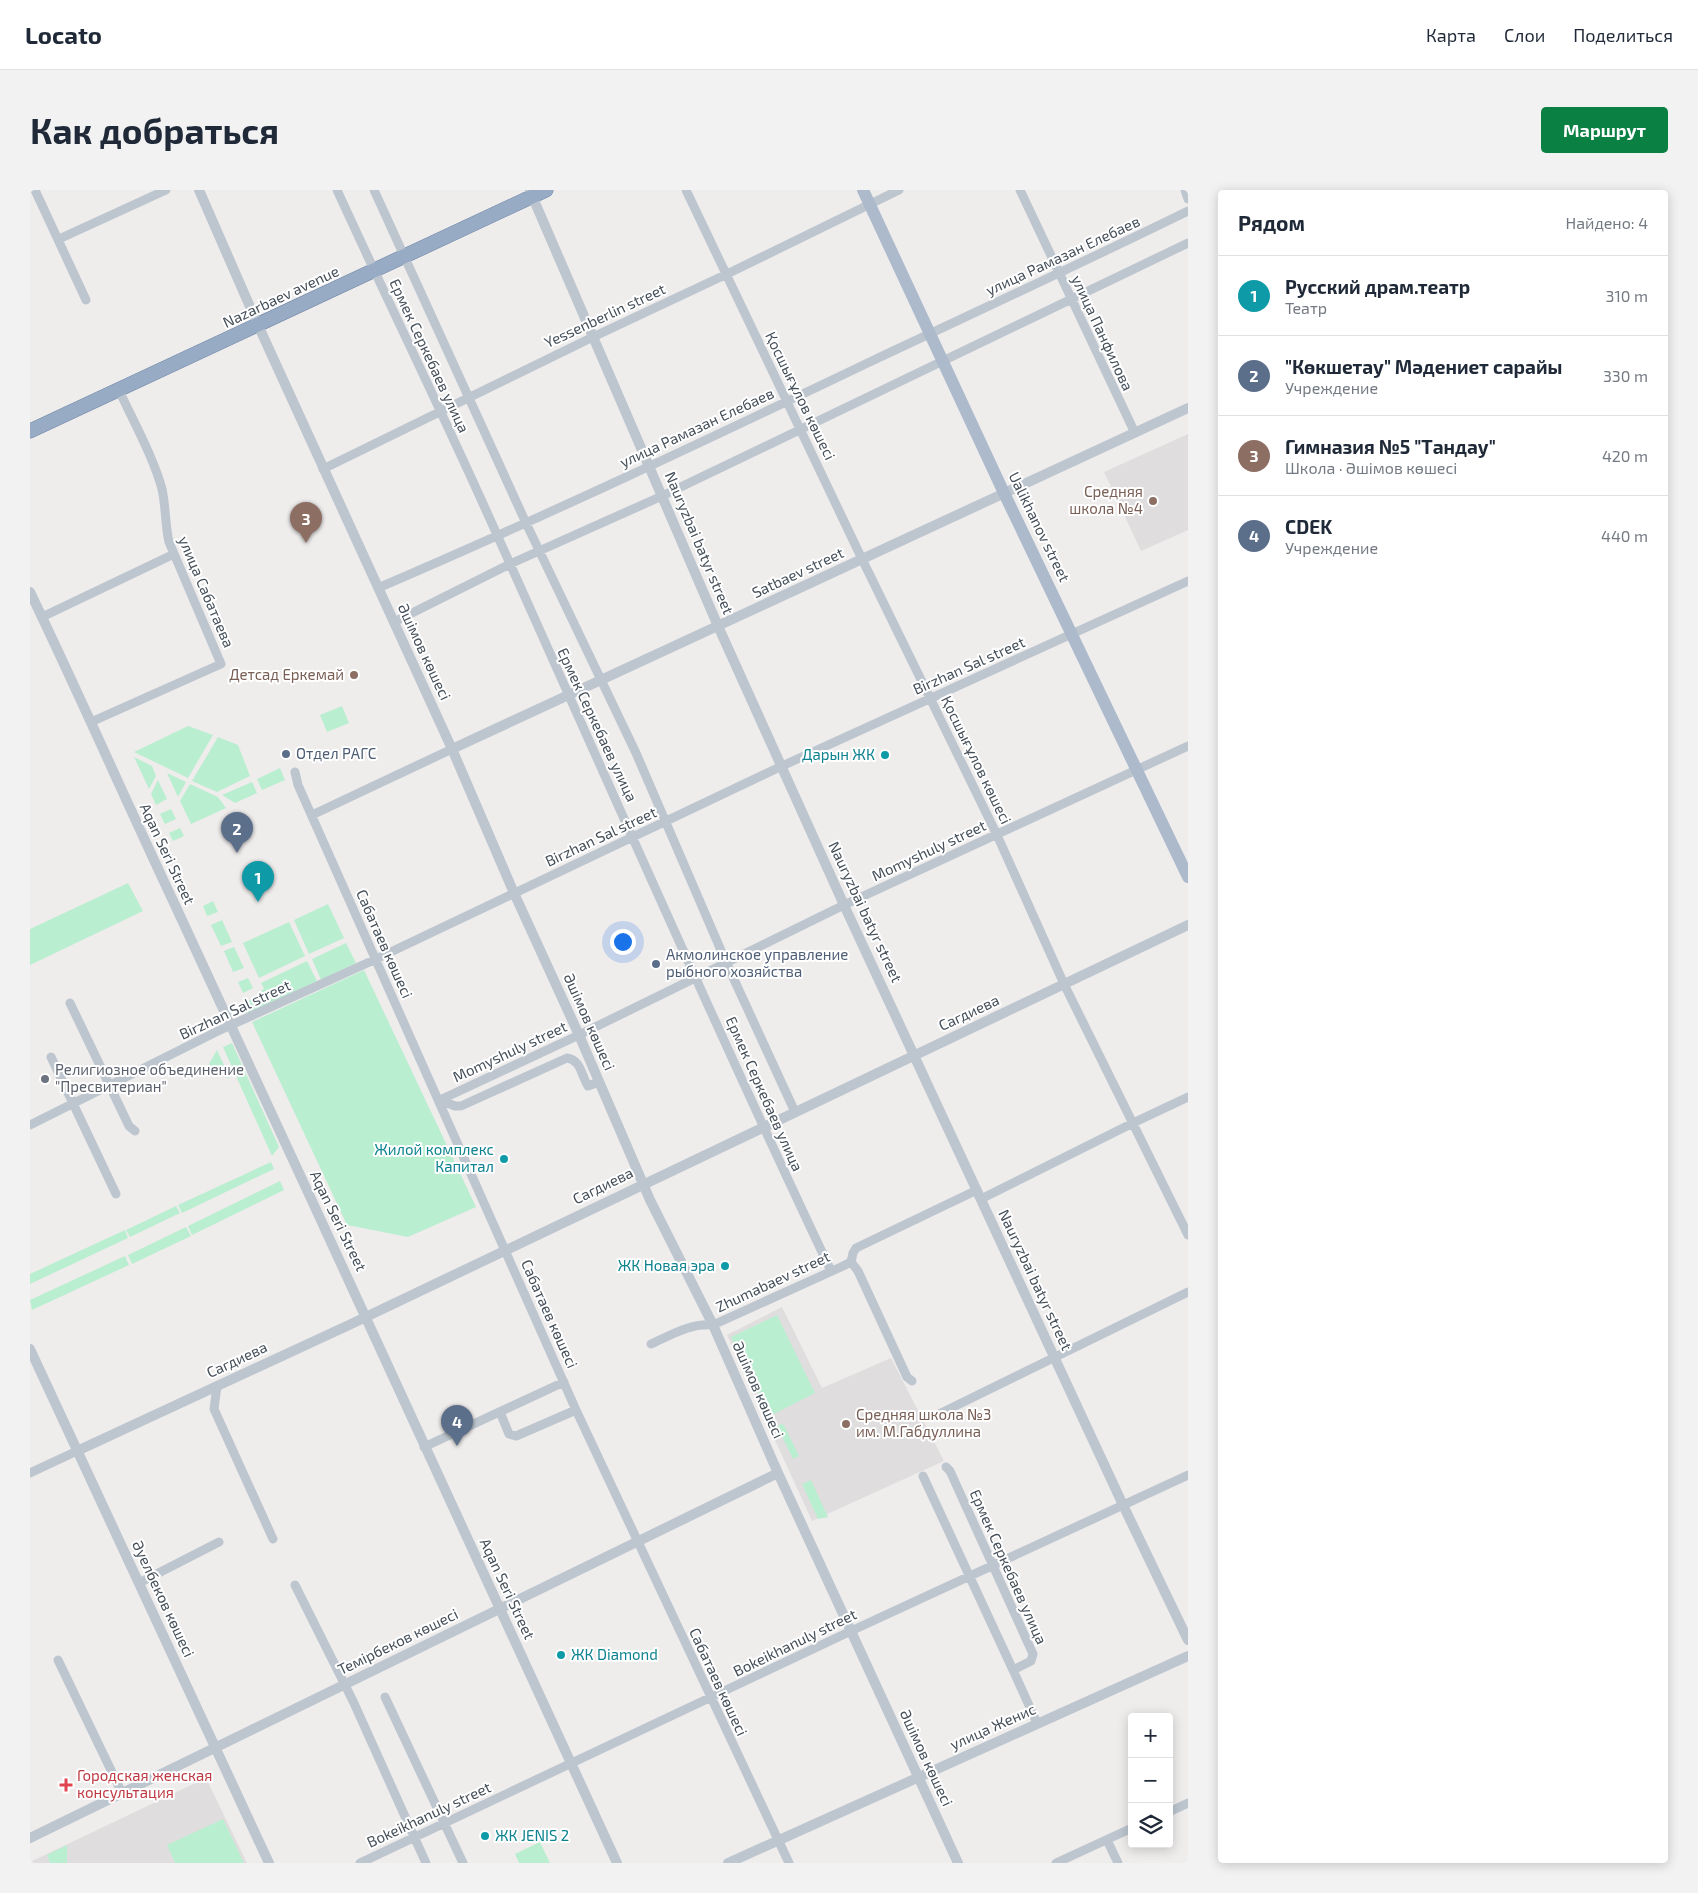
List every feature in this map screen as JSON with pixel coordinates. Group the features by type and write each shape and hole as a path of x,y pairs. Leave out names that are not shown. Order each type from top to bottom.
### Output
{"highway":[{"name":"Nazarbaev avenue","path":"30,431 404,257 531,193 546,190"}],"main road":[{"name":"Ualikhanov street","path":"863,190 1004,493 1188,877"}],"street":[{"path":"36,190 86,300"},
{"path":"58,239 166,190"},
{"name":"Әшімов көшесі","path":"199,190 258,325 452,749 514,893 600,1082 643,1184 712,1325 917,1777 958,1863"},
{"name":"Ермек Серкебаев улица","path":"337,190 498,536 568,696 831,1271"},
{"name":"Ермек Серкебаев улица","path":"374,190 526,523 636,753 726,962 794,1112"},
{"name":"Қосшығұлов көшесі","path":"686,190 862,559 997,835 1064,984 1188,1235"},
{"name":"Yessenberlin street","path":"324,469 593,336 727,274 899,190"},
{"name":"улица Панфилова","path":"1020,190 1134,433"},
{"path":"1185,190 1188,199"},
{"name":"Nauryzbai batyr street","path":"531,193 718,626 844,905 1123,1505 1188,1640"},
{"name":"улица Рамазан Елебаев","path":"378,588 498,536 649,466 1059,274 1188,211"},
{"path":"394,622 510,564 662,496 1188,243"},
{"name":"улица Сабатаева","path":"90,722 221,664 174,554 166,530 164,503 157,474 119,390"},
{"name":"Satbaev street","path":"312,815 1188,408"},
{"path":"42,617 174,554"},
{"name":"Birzhan Sal street","path":"30,1125 231,1026 782,766 1188,581"},
{"name":"Aqan Seri Street","path":"30,592 367,1316 424,1447 617,1863"},
{"name":"Momyshuly street","path":"440,1100 579,1035 844,905 1138,771 1188,746"},
{"name":"Сабатаев көшесі","path":"295,772 298,786 440,1100 576,1410 789,1863"},
{"name":"Сагдиева","path":"30,1474 367,1316 1188,925"},
{"path":"70,1003 129,1126 135,1131"},
{"path":"51,1057 116,1194"},
{"path":"440,1100 455,1106 461,1106 567,1058 574,1058 578,1063 588,1086 600,1082"},
{"name":"Zhumabaev street","path":"651,1344 691,1326 712,1325 851,1262 856,1248 979,1194 1188,1097"},
{"path":"851,1262 858,1271 907,1377 912,1381"},
{"path":"933,1417 1188,1292"},
{"name":"Әуелбеков көшесі","path":"30,1349 269,1863"},
{"path":"424,1447 564,1382"},
{"path":"217,1386 214,1409 273,1539"},
{"path":"500,1412 509,1434 516,1436 576,1410"},
{"name":"Ермек Серкебаев улица","path":"946,1467 950,1471 994,1565 1033,1654 1031,1661 1013,1670"},
{"name":"Темірбеков көшесі","path":"30,1838 778,1473"},
{"name":"Bokeikhanuly street","path":"360,1863 1188,1474"},
{"path":"923,1476 1038,1723"},
{"path":"139,1583 219,1542"},
{"path":"295,1585 352,1702 426,1863"},
{"name":"улица Женис","path":"728,1863 1188,1656"},
{"path":"58,1660 122,1793"},
{"path":"385,1696 463,1863"},
{"path":"1173,1810 1188,1803"},
{"path":"1056,1863 1128,1830"},
{"path":"1107,1840 1118,1863"}],"shaded area":[{"name":"Средняя школа №4","path":"1188,434 1188,530 1141,551 1104,472"},
{"name":"Средняя школа №3 им. М.Габдуллина","path":"782,1307 822,1388 891,1358 944,1461 812,1521 727,1335"},
{"path":"206,1778 247,1863 30,1863 30,1862"}],"green space":[{"path":"342,706 349,723 327,732 320,715"},
{"path":"188,726 213,735 188,778 134,752"},
{"path":"218,737 238,745 250,776 217,792 192,781"},
{"path":"134,757 152,766 156,776 149,789"},
{"path":"280,768 285,780 262,790 257,779"},
{"path":"167,773 186,782 178,797"},
{"path":"158,780 167,799 156,805 151,794"},
{"path":"252,782 257,793 235,803 222,795"},
{"path":"190,784 218,797 226,808 191,824 180,801"},
{"path":"171,809 176,819 165,824 160,814"},
{"path":"180,828 184,836 173,841 169,833"},
{"path":"128,883 143,911 30,965 30,929"},
{"path":"213,901 218,912 207,916 203,906"},
{"path":"328,904 344,938 309,954 294,920"},
{"path":"222,920 232,942 221,946 211,925"},
{"path":"289,922 305,956 259,978 243,943"},
{"path":"346,943 356,963 321,980 312,959"},
{"path":"234,947 244,968 233,972 224,951"},
{"path":"307,961 317,981 246,1015 241,1004 259,994 264,988 261,983"},
{"path":"364,970 476,1207 408,1237 347,1225 252,1022"},
{"path":"248,978 253,988 243,993 238,982"},
{"path":"232,1043 279,1147 272,1156 223,1047"},
{"path":"217,1050 230,1078 214,1075 209,1064"},
{"path":"271,1162 274,1169 182,1213 178,1205"},
{"path":"280,1181 284,1190 192,1235 188,1226"},
{"path":"176,1206 180,1213 130,1237 126,1230"},
{"path":"186,1227 191,1236 132,1264 128,1255"},
{"path":"125,1230 128,1238 30,1284 30,1274"},
{"path":"125,1256 129,1265 32,1310 30,1300"},
{"path":"777,1315 815,1393 770,1416 731,1337"},
{"path":"784,1425 799,1456 793,1459 777,1426"},
{"path":"811,1480 828,1517 818,1519 802,1484"},
{"path":"223,1819 244,1863 175,1863 167,1845"},
{"path":"540,1842 550,1863 519,1863 515,1854"},
{"path":"67,1845 67,1863 50,1863 47,1855"}],"place":[{"name":"Средняя школа №4","path":"1153,501"},
{"name":"Гимназия №5 \"Тандау\"","path":"306,543"},
{"name":"Детсад Еркемай","path":"354,675"},
{"name":"Отдел РАГС","path":"286,754"},
{"name":"Дарын ЖК","path":"885,755"},
{"name":"\"Көкшетау\" Мәдениет сарайы","path":"237,853"},
{"name":"Русский драм.театр","path":"258,902"},
{"name":"Акмолинское управление рыбного хозяйства","path":"656,964"},
{"name":"Религиозное объединение \"Пресвитериан\"","path":"45,1079"},
{"name":"Жилой комплекс Капитал","path":"504,1159"},
{"name":"ЖК Новая эра","path":"725,1266"},
{"name":"Средняя школа №3 им. М.Габдуллина","path":"846,1424"},
{"name":"CDEK","path":"457,1446"},
{"name":"ЖК Diamond","path":"561,1655"},
{"name":"Городская женская консультация","path":"66,1785"},
{"name":"ЖК JENIS 2","path":"485,1836"}]}
